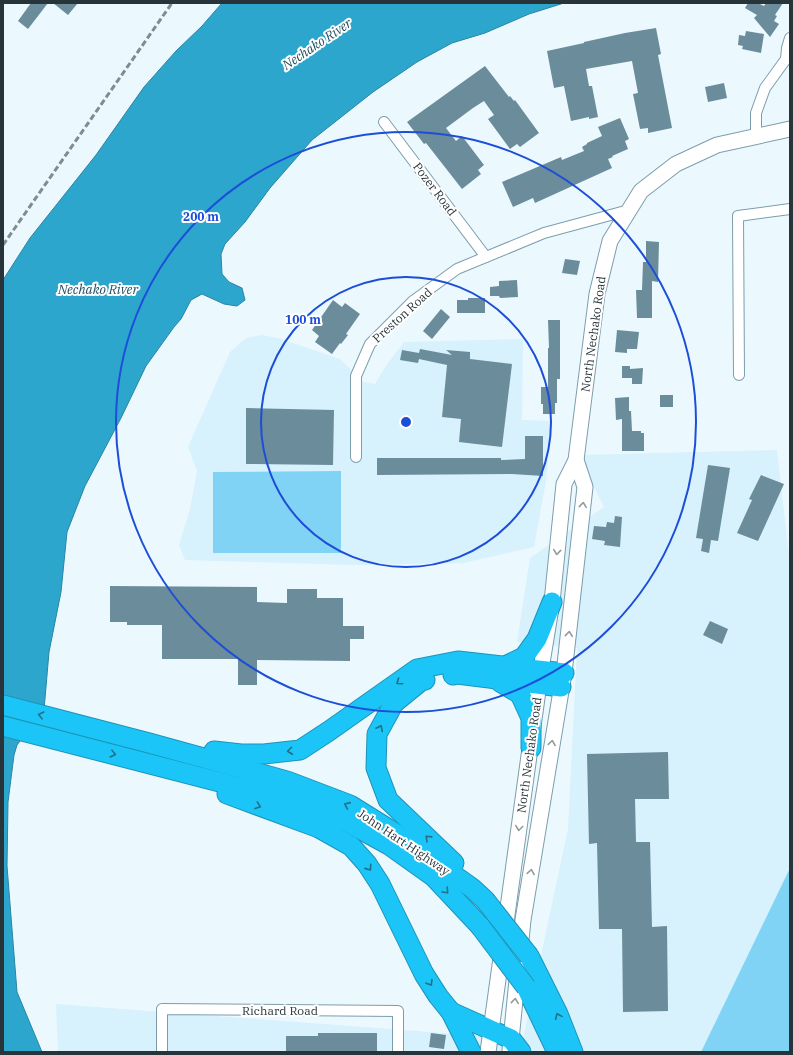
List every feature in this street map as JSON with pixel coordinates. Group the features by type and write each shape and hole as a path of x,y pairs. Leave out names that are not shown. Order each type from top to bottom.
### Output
{"highway":[{"path":"500,673 524,657 537,639 552,602"},
{"path":"149,743 241,754 264,754 300,750 417,669 458,662 500,673 520,694 531,718 531,748"},
{"path":"479,894 453,862 388,800 376,768 377,734 394,703 421,681 457,674 500,673 563,680"},
{"name":"John Hart Highway","path":"3,705 287,781 350,805 395,833 479,894 529,956 558,1014 573,1052"},
{"name":"John Hart Highway","path":"3,726 285,799 345,821 389,845 434,877 480,926 526,987 557,1052"},
{"path":"199,776 229,796 319,828 351,846 367,864 380,884 424,974 438,996 451,1012 471,1052"},
{"path":"451,1012 490,1030 514,1048"}],"main road":[{"name":"North Nechako Road","path":"488,1052 540,677 552,602 564,484 576,460 597,294 610,241 641,191 676,164 717,145 790,129"},
{"name":"North Nechako Road","path":"514,1048 523,920 563,680 585,487 576,460"}],"street":[{"path":"756,136 756,113 765,88 788,59 787,48 790,38"},
{"name":"Pozer Road","path":"384,122 486,257"},
{"path":"739,375 738,216 790,209"},
{"name":"Preston Road","path":"356,456 356,376 370,344 413,301 457,269 544,233 629,210"},
{"name":"Richard Road","path":"162,1052 162,1009 398,1011 398,1052"}],"shaded area":[{"path":"261,335 278,338 340,359 363,382 375,384 385,367 404,342 523,339 522,420 552,421 546,481 534,547 463,563 352,565 185,560 179,545 190,509 197,471 188,447 230,352 246,338"},
{"path":"777,450 790,564 790,868 701,1052 58,1052 56,1004 523,1039 568,829 577,648 517,642 530,558 604,507 578,455"},
{"path":"341,471 341,553 213,553 213,472"},
{"path":"790,868 790,1052 701,1052"}],"water":[{"name":"Nechako River","path":"222,3 564,3 529,14 485,33 452,43 417,62 373,92 312,140 270,188 245,222 225,244 221,254 222,274 229,282 242,288 245,300 237,306 224,304 202,294 191,300 181,319 146,366 121,418 85,486 67,532 61,592 49,652 44,710 17,745 14,755 8,802 7,866 17,992 42,1052 3,1052 3,280 30,238 96,155 144,87"}],"building":[{"path":"31,3 48,3 28,29 18,21"},
{"path":"53,3 78,3 68,15"},
{"path":"748,3 758,3 764,6 766,3 783,3 775,15 777,16 774,21 779,24 770,37 754,18 757,15 745,8"},
{"path":"656,28 661,54 658,55 672,128 648,133 648,128 640,129 633,94 638,93 632,61 586,69 589,86 592,86 598,117 589,119 589,117 571,121 564,86 554,88 547,51 625,33"},
{"path":"746,31 764,34 761,53 742,49 743,46 738,45 739,35 745,36"},
{"path":"485,66 509,97 510,96 514,101 515,100 539,133 520,147 517,144 510,149 488,119 494,115 484,101 473,108 446,128 456,141 462,136 484,165 478,170 481,174 462,189 426,143 424,144 407,122"},
{"path":"724,83 727,98 708,102 705,87"},
{"path":"620,118 629,139 625,141 628,149 608,159 612,168 535,203 533,198 513,207 502,182 561,157 562,160 584,151 582,147 602,136 598,127"},
{"path":"646,241 659,242 658,282 652,281 652,318 637,318 636,290 642,290 643,262 646,262"},
{"path":"565,259 580,261 577,275 562,273"},
{"path":"517,280 518,297 500,298 499,296 490,296 490,287 499,286 499,281"},
{"path":"468,298 485,298 485,313 457,313 457,300 468,300"},
{"path":"333,300 342,307 345,303 360,314 346,334 348,335 332,354 315,342 319,336 312,330"},
{"path":"441,309 450,317 432,339 423,331"},
{"path":"548,320 560,320 560,379 557,379 557,403 555,403 555,414 543,414 543,404 541,404 541,387 548,387"},
{"path":"617,330 639,332 637,349 627,349 627,353 615,352"},
{"path":"420,349 452,355 446,350 470,352 470,359 512,364 502,447 459,442 461,419 442,417 447,365 419,359 418,363 400,360 402,350 419,353"},
{"path":"622,366 630,366 630,369 643,368 642,384 632,384 632,378 622,378"},
{"path":"660,395 673,395 673,407 660,407"},
{"path":"629,397 629,411 631,411 632,431 641,431 641,433 644,433 644,451 622,451 622,419 616,420 615,398"},
{"path":"246,408 334,410 333,465 246,464"},
{"path":"525,436 543,436 543,476 512,474 377,475 377,458 525,459"},
{"path":"708,465 730,468 718,541 711,540 709,553 701,551 703,539 696,538"},
{"path":"761,475 784,484 758,541 737,533 752,500 749,499"},
{"path":"615,516 622,517 620,547 604,545 605,541 592,539 594,526 606,527 607,522 614,523"},
{"path":"110,586 257,587 257,602 287,603 287,589 317,589 317,598 343,598 343,626 364,626 364,639 350,639 350,661 257,660 257,685 238,685 238,659 162,659 162,625 127,625 127,622 110,622"},
{"path":"710,621 728,629 722,644 703,635"},
{"path":"668,752 669,799 635,799 636,842 650,842 652,927 667,926 668,1011 623,1012 622,929 599,929 597,843 589,844 587,754"},
{"path":"318,1033 377,1033 377,1052 286,1052 286,1036 318,1036"},
{"path":"431,1033 446,1035 444,1049 429,1047"}],"railway":[{"path":"3,245 172,3"}]}
